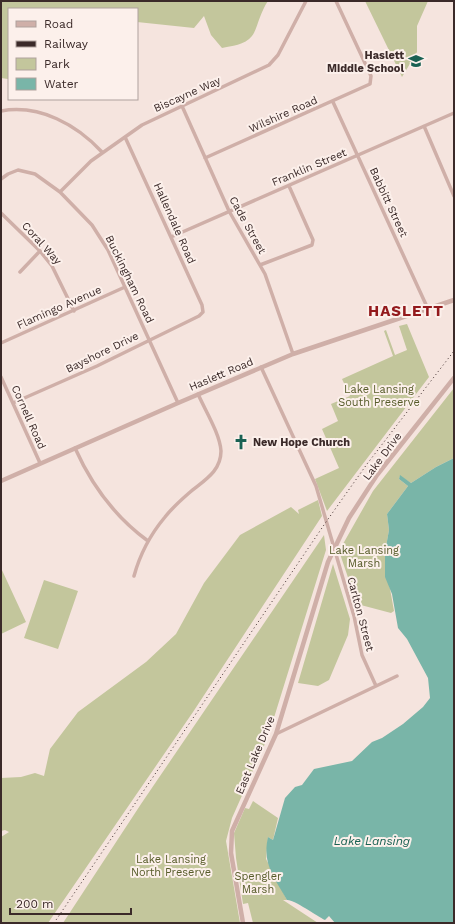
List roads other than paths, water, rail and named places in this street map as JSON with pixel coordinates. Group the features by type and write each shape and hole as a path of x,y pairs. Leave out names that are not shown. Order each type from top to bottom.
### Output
{"street":[{"name":"Biscayne Way","path":"60,192 76,174 102,152 148,121 269,65 278,55 306,1"},
{"name":"Wilshire Road","path":"205,158 369,86 371,76 336,1"},
{"name":"Babbitt Street","path":"333,102 428,309"},
{"name":"Cade Street","path":"182,106 229,212 260,265 269,284 293,354"},
{"path":"1,111 31,111 59,120 79,131 102,152"},
{"name":"Franklin Street","path":"171,237 454,113"},
{"path":"424,126 454,196"},
{"name":"Hallendale Road","path":"125,137 202,305 203,312 199,316"},
{"name":"Buckingham Road","path":"1,179 12,172 23,170 45,179 83,215 100,237 150,340 178,403"},
{"path":"260,265 312,246 313,240 289,186"},
{"name":"Coral Way","path":"1,213 40,251 58,276 74,311"},
{"path":"20,272 40,251"},
{"name":"Flamingo Avenue","path":"1,343 125,287"},
{"name":"Haslett Road","path":"1,481 198,394 293,354 454,300"},
{"name":"Bayshore Drive","path":"13,403 97,366 199,316"},
{"name":"Carlton Street","path":"261,367 316,486 333,549 354,616 362,655 376,686"},
{"name":"Cornell Road","path":"1,377 40,463"},
{"name":"Lake Drive","path":"333,549 349,518 377,476 454,378"},
{"path":"134,576 138,562 148,541 174,508 211,476 219,464 221,451 220,443 198,394"},
{"path":"75,448 89,478 108,504 148,541"},
{"name":"East Lake Drive","path":"243,923 231,853 232,831 276,734 316,596 333,549"},
{"path":"276,734 397,676"}],"water":[{"name":"Lake Lansing","path":"454,458 454,923 335,923 329,916 325,920 300,905 287,900 270,870 267,855 268,837 273,840 285,798 295,787 302,785 314,769 352,761 372,742 382,738 403,724 423,707 430,698 428,678 407,639 398,628 392,594 385,577 385,552 389,530 387,514 408,486 399,479 400,475 411,483 436,467"}],"railway":[{"path":"54,923 326,522 367,464 454,351"}],"place":[{"name":"Haslett Middle School","path":"416,61"},
{"name":"New Hope Church","path":"241,442"}],"district":[{"name":"HASLETT","path":"406,311"}],"park label":[{"name":"Lake Lansing South Preserve","path":"379,395"},
{"name":"Lake Lansing Marsh","path":"364,556"},
{"name":"Lake Lansing North Preserve","path":"171,865"},
{"name":"Spengler Marsh","path":"258,882"}]}
